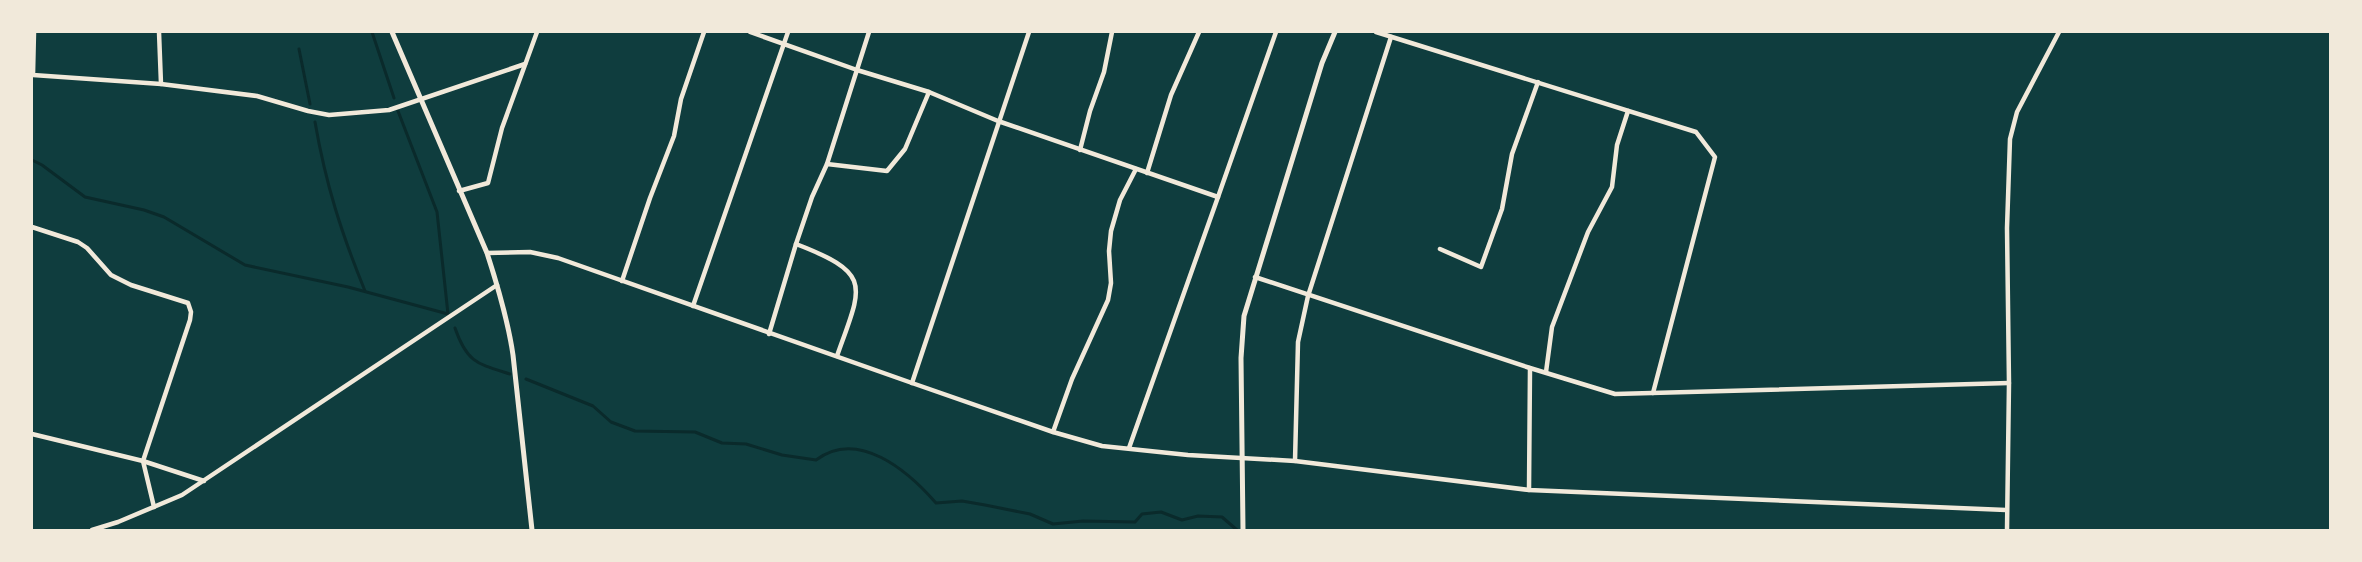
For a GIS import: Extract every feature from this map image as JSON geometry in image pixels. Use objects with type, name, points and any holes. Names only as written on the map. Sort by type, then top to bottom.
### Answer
[{"type":"street","points":[[34,32],[32,75],[161,84],[257,96],[329,115],[389,110],[525,64]]},
{"type":"street","points":[[159,32],[161,84]]},
{"type":"street","points":[[392,32],[487,253],[497,285],[509,328],[513,355],[532,531]]},
{"type":"street","points":[[459,191],[488,183],[502,128],[537,32]]},
{"type":"street","points":[[622,281],[646,208],[674,136],[681,99],[704,32]]},
{"type":"street","points":[[750,32],[857,70],[929,92],[998,121],[1218,197]]},
{"type":"street","points":[[693,306],[788,32]]},
{"type":"street","points":[[769,334],[796,244],[812,197],[827,164],[869,32]]},
{"type":"street","points":[[912,383],[1029,32]]},
{"type":"street","points":[[1080,150],[1090,111],[1104,72],[1112,32]]},
{"type":"street","points":[[1147,173],[1171,94],[1199,32]]},
{"type":"street","points":[[1129,448],[1276,32]]},
{"type":"street","points":[[1243,531],[1242,336],[1244,316],[1322,63],[1335,32]]},
{"type":"street","points":[[1376,32],[1696,132],[1715,157],[1653,393]]},
{"type":"street","points":[[2007,531],[2009,383],[2007,228],[2010,139],[2017,112],[2059,32]]},
{"type":"street","points":[[1295,461],[1299,342],[1308,296],[1390,37]]},
{"type":"street","points":[[1440,249],[1481,267],[1502,209],[1512,154],[1538,82]]},
{"type":"street","points":[[827,164],[887,171],[905,149],[929,92]]},
{"type":"street","points":[[1546,372],[1552,327],[1587,232],[1612,187],[1617,145],[1628,111]]},
{"type":"street","points":[[1053,432],[1072,379],[1108,300],[1111,283],[1109,251],[1111,231],[1120,200],[1136,169]]},
{"type":"street","points":[[32,227],[78,242],[87,248],[111,275],[131,285],[188,303],[191,312],[190,320],[143,461],[154,507]]},
{"type":"street","points":[[796,244],[828,256],[845,267],[854,278],[855,301],[837,356]]},
{"type":"street","points":[[487,253],[543,254],[1092,444],[1295,461],[1529,490],[2006,510]]},
{"type":"street","points":[[1255,277],[1530,368],[1615,393],[2009,383]]},
{"type":"street","points":[[92,531],[182,495],[497,285]]},
{"type":"street","points":[[1529,490],[1530,368]]},
{"type":"street","points":[[32,434],[143,461],[204,481]]},
{"type":"waterway","points":[[372,32],[394,98]]},
{"type":"waterway","points":[[299,49],[310,104]]},
{"type":"waterway","points":[[32,160],[85,197],[144,210],[164,217],[245,265],[348,287],[448,314],[437,212],[398,111]]},
{"type":"waterway","points":[[315,122],[335,208],[365,291]]},
{"type":"waterway","points":[[455,328],[459,340],[469,355],[490,368],[510,374]]},
{"type":"waterway","points":[[526,379],[593,406],[611,422],[635,431],[695,432],[722,443],[746,444],[782,455],[816,460],[832,451],[849,449],[865,451],[897,467],[936,503],[962,501],[985,505],[1030,514],[1053,524],[1083,521],[1135,522],[1142,514],[1161,512],[1182,520],[1198,516],[1222,517],[1237,530]]}]
